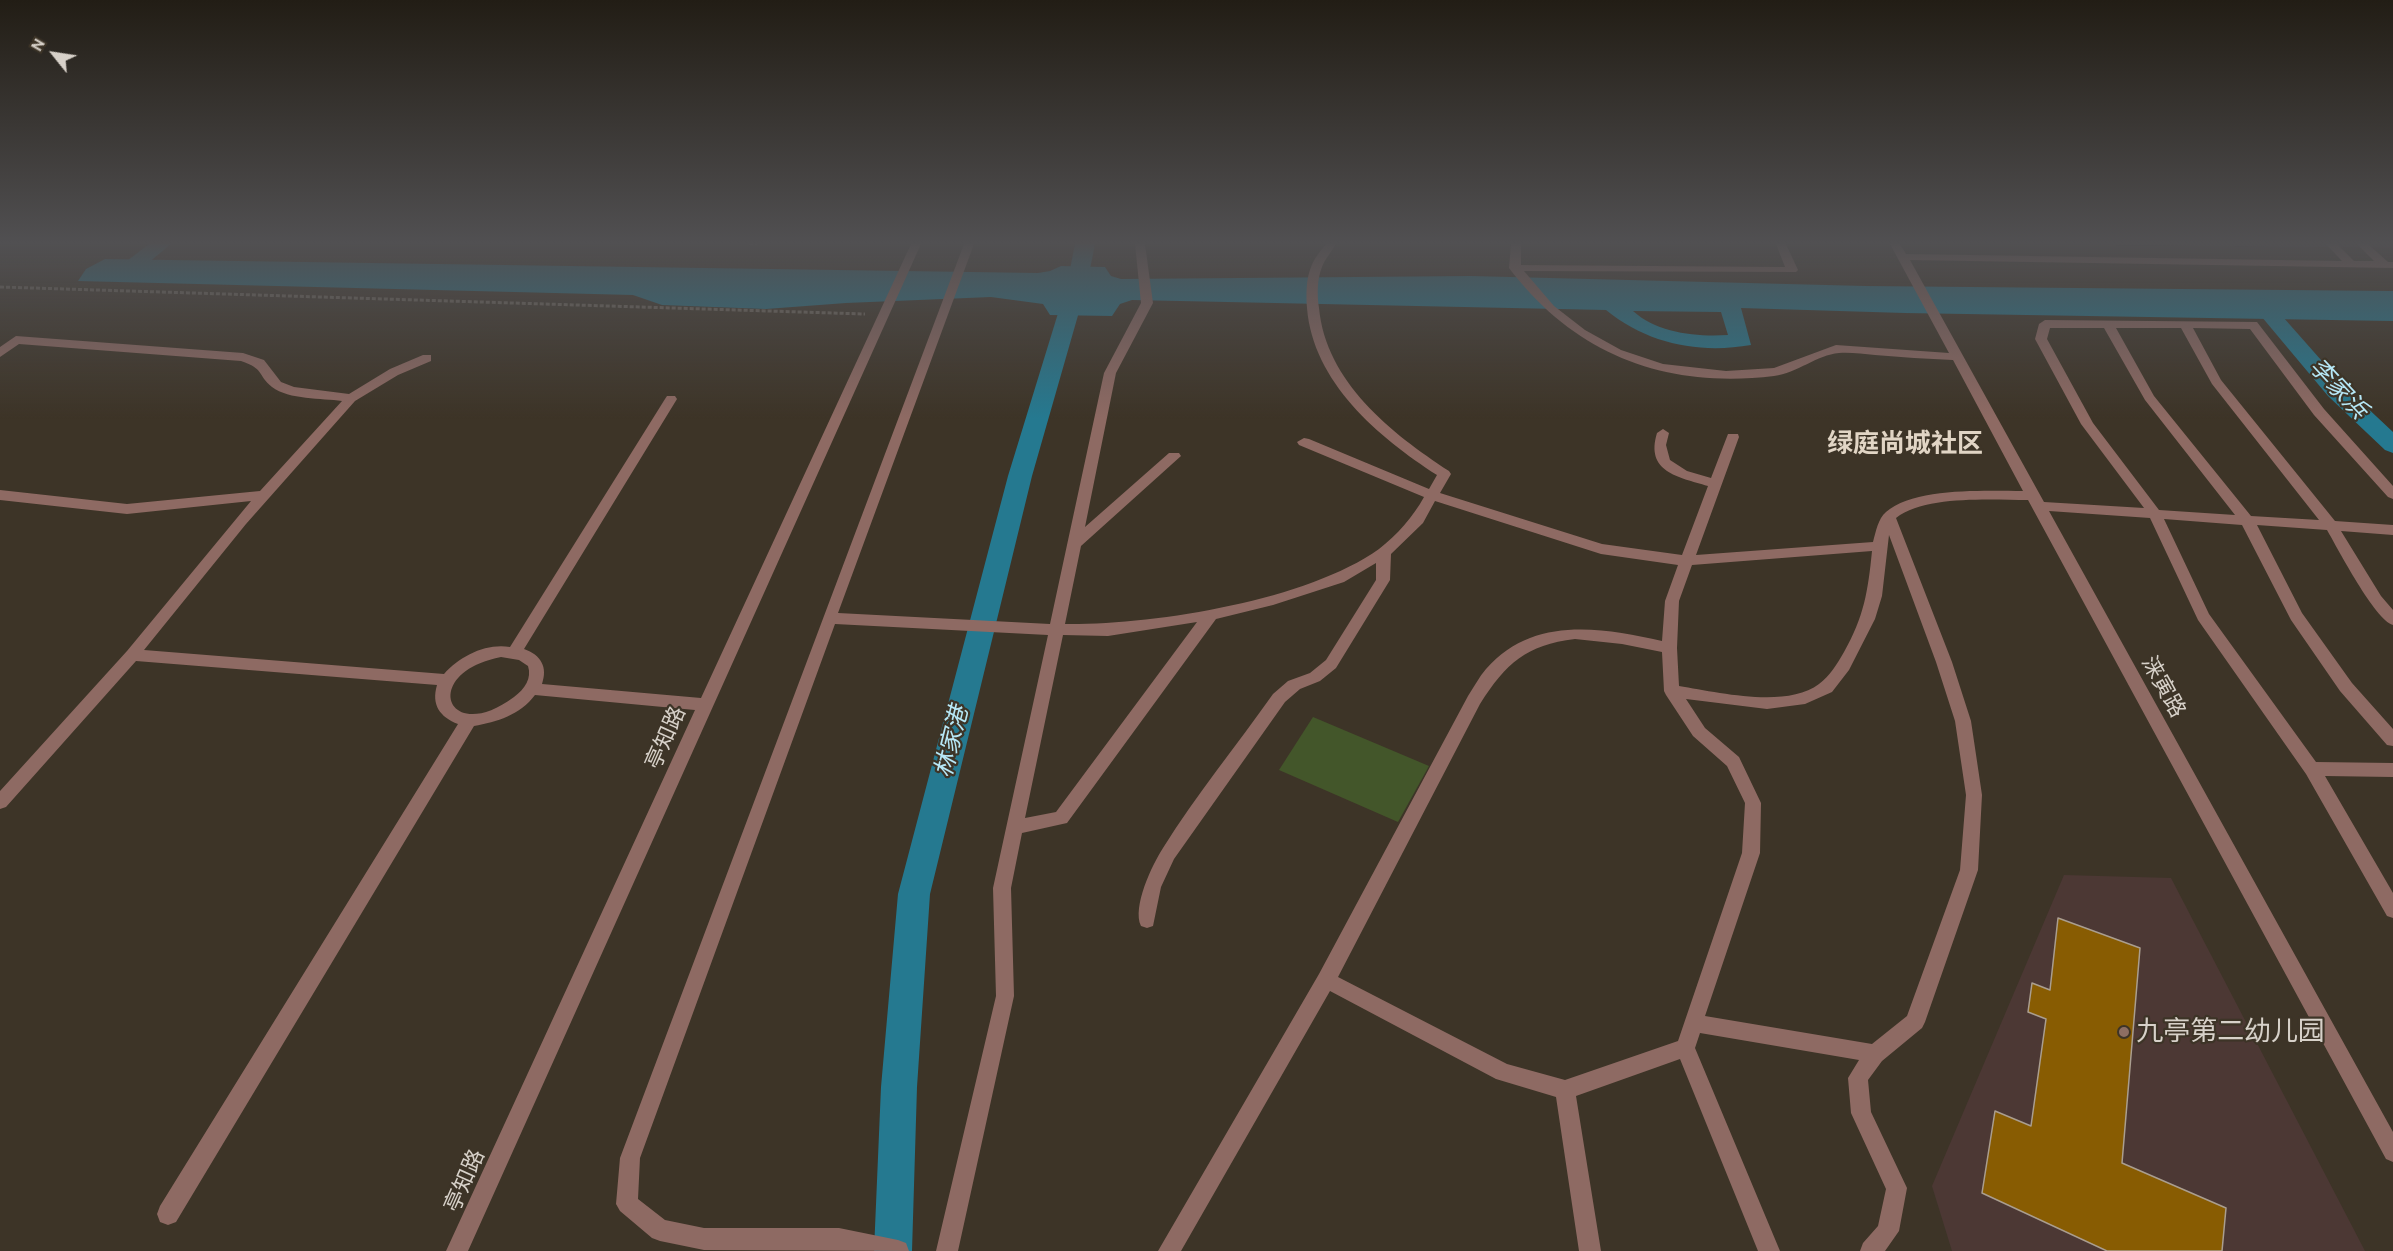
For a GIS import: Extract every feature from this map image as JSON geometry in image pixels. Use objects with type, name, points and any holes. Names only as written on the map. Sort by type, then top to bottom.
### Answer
[{"type":"street","name":"亭知路","points":[[458,1251],[890,302]]},
{"type":"street","points":[[898,1251],[839,1239],[704,1239],[660,1230],[627,1204],[630,1158],[946,302]]},
{"type":"street","points":[[947,1251],[1005,996],[1002,888],[1056,629],[1110,373],[1147,302]]},
{"type":"street","points":[[829,618],[1025,629],[1108,630],[1211,615],[1273,600],[1339,578],[1384,552],[1418,520],[1444,474],[1400,444],[1369,415],[1337,379],[1320,344],[1311,302]]},
{"type":"street","points":[[1545,302],[1581,333],[1617,352],[1662,367],[1726,375],[1776,372],[1836,349],[1955,357]]},
{"type":"street","name":"涞寅路","points":[[1925,302],[2393,1152]]},
{"type":"street","points":[[2393,494],[2319,412],[2253,325],[2045,324],[2041,339],[2087,424],[2155,514],[2203,616],[2312,769],[2393,910]]},
{"type":"street","points":[[2108,324],[2149,397],[2247,520],[2296,616],[2346,687],[2393,740]]},
{"type":"street","points":[[2185,325],[2216,381],[2331,526],[2376,600],[2393,620]]},
{"type":"street","points":[[0,353],[16,340],[243,357],[260,363],[277,385],[292,391],[351,398]]},
{"type":"street","points":[[0,802],[132,655],[264,495],[351,398],[394,372],[427,358]]},
{"type":"street","points":[[515,651],[671,399]]},
{"type":"street","points":[[1664,433],[1658,444],[1658,454],[1666,465],[1715,484]]},
{"type":"street","points":[[1733,437],[1672,601],[1669,648],[1672,691],[1699,732],[1732,762],[1753,803],[1751,853],[1685,1048],[1769,1251]]},
{"type":"street","points":[[1304,442],[1433,496],[1601,549],[1686,561],[1880,546]]},
{"type":"street","points":[[1074,544],[1174,456]]},
{"type":"street","points":[[0,495],[127,509],[264,495]]},
{"type":"street","points":[[1672,691],[1746,702],[1788,702],[1821,690],[1844,665],[1865,629],[1876,591],[1880,546],[1889,517],[1906,505],[1928,500],[2034,500],[2155,514],[2393,530]]},
{"type":"street","points":[[1871,1251],[1888,1231],[1897,1188],[1861,1113],[1858,1078],[1875,1054],[1915,1022],[1969,870],[1974,795],[1963,722],[1944,662],[1889,517]]},
{"type":"street","points":[[1147,920],[1152,887],[1168,854],[1279,698],[1294,685],[1315,677],[1331,664],[1383,580],[1384,552]]},
{"type":"street","points":[[1015,828],[1061,818],[1211,615]]},
{"type":"street","points":[[1169,1251],[1326,980],[1474,700],[1493,672],[1519,650],[1546,637],[1579,632],[1616,636],[1669,648]]},
{"type":"street","points":[[501,651],[515,651],[534,661],[538,669],[533,689],[524,700],[498,716],[469,720],[456,717],[446,711],[441,702],[442,691],[447,680],[470,660],[501,651]]},
{"type":"street","points":[[132,655],[447,680]]},
{"type":"street","points":[[533,689],[706,705]]},
{"type":"street","points":[[168,1214],[469,720]]},
{"type":"street","points":[[2312,769],[2393,770]]},
{"type":"street","points":[[1326,980],[1503,1072],[1565,1090],[1685,1048]]},
{"type":"street","points":[[1694,1023],[1875,1054]]},
{"type":"street","points":[[1565,1090],[1590,1251]]},
{"type":"path","points":[[486,302],[884,315]]},
{"type":"shaded area","name":"九亭第二幼儿园","points":[[2064,875],[2171,878],[2365,1251],[1952,1251],[1932,1186]]},
{"type":"green space","points":[[1313,717],[1429,766],[1398,822],[1279,770]]},
{"type":"water","points":[[654,302],[861,302],[766,309],[662,305]]},
{"type":"water","points":[[1031,302],[1125,302],[1120,304],[1112,316],[1050,315],[1043,304]]},
{"type":"water","points":[[1245,302],[2393,302],[2393,321],[1741,308],[1751,345],[1712,348],[1675,344],[1657,338],[1622,322],[1606,310]],"holes":[[[1633,311],[1721,312],[1728,335],[1690,334],[1665,329]]]},
{"type":"building","points":[[2058,918],[2140,948],[2122,1163],[2226,1208],[2222,1251],[2107,1251],[1982,1193],[1995,1111],[2031,1126],[2046,1019],[2028,1012],[2032,983],[2050,990]]},
{"type":"waterway","name":"林家港","points":[[893,1251],[899,1087],[914,894],[1020,476],[1072,302]]},
{"type":"waterway","name":"李家浜","points":[[2261,304],[2336,391],[2393,445]]},
{"type":"place","name":"九亭第二幼儿园","points":[[2124,1032]]},
{"type":"district","name":"绿庭尚城社区","points":[[1905,444]]}]
